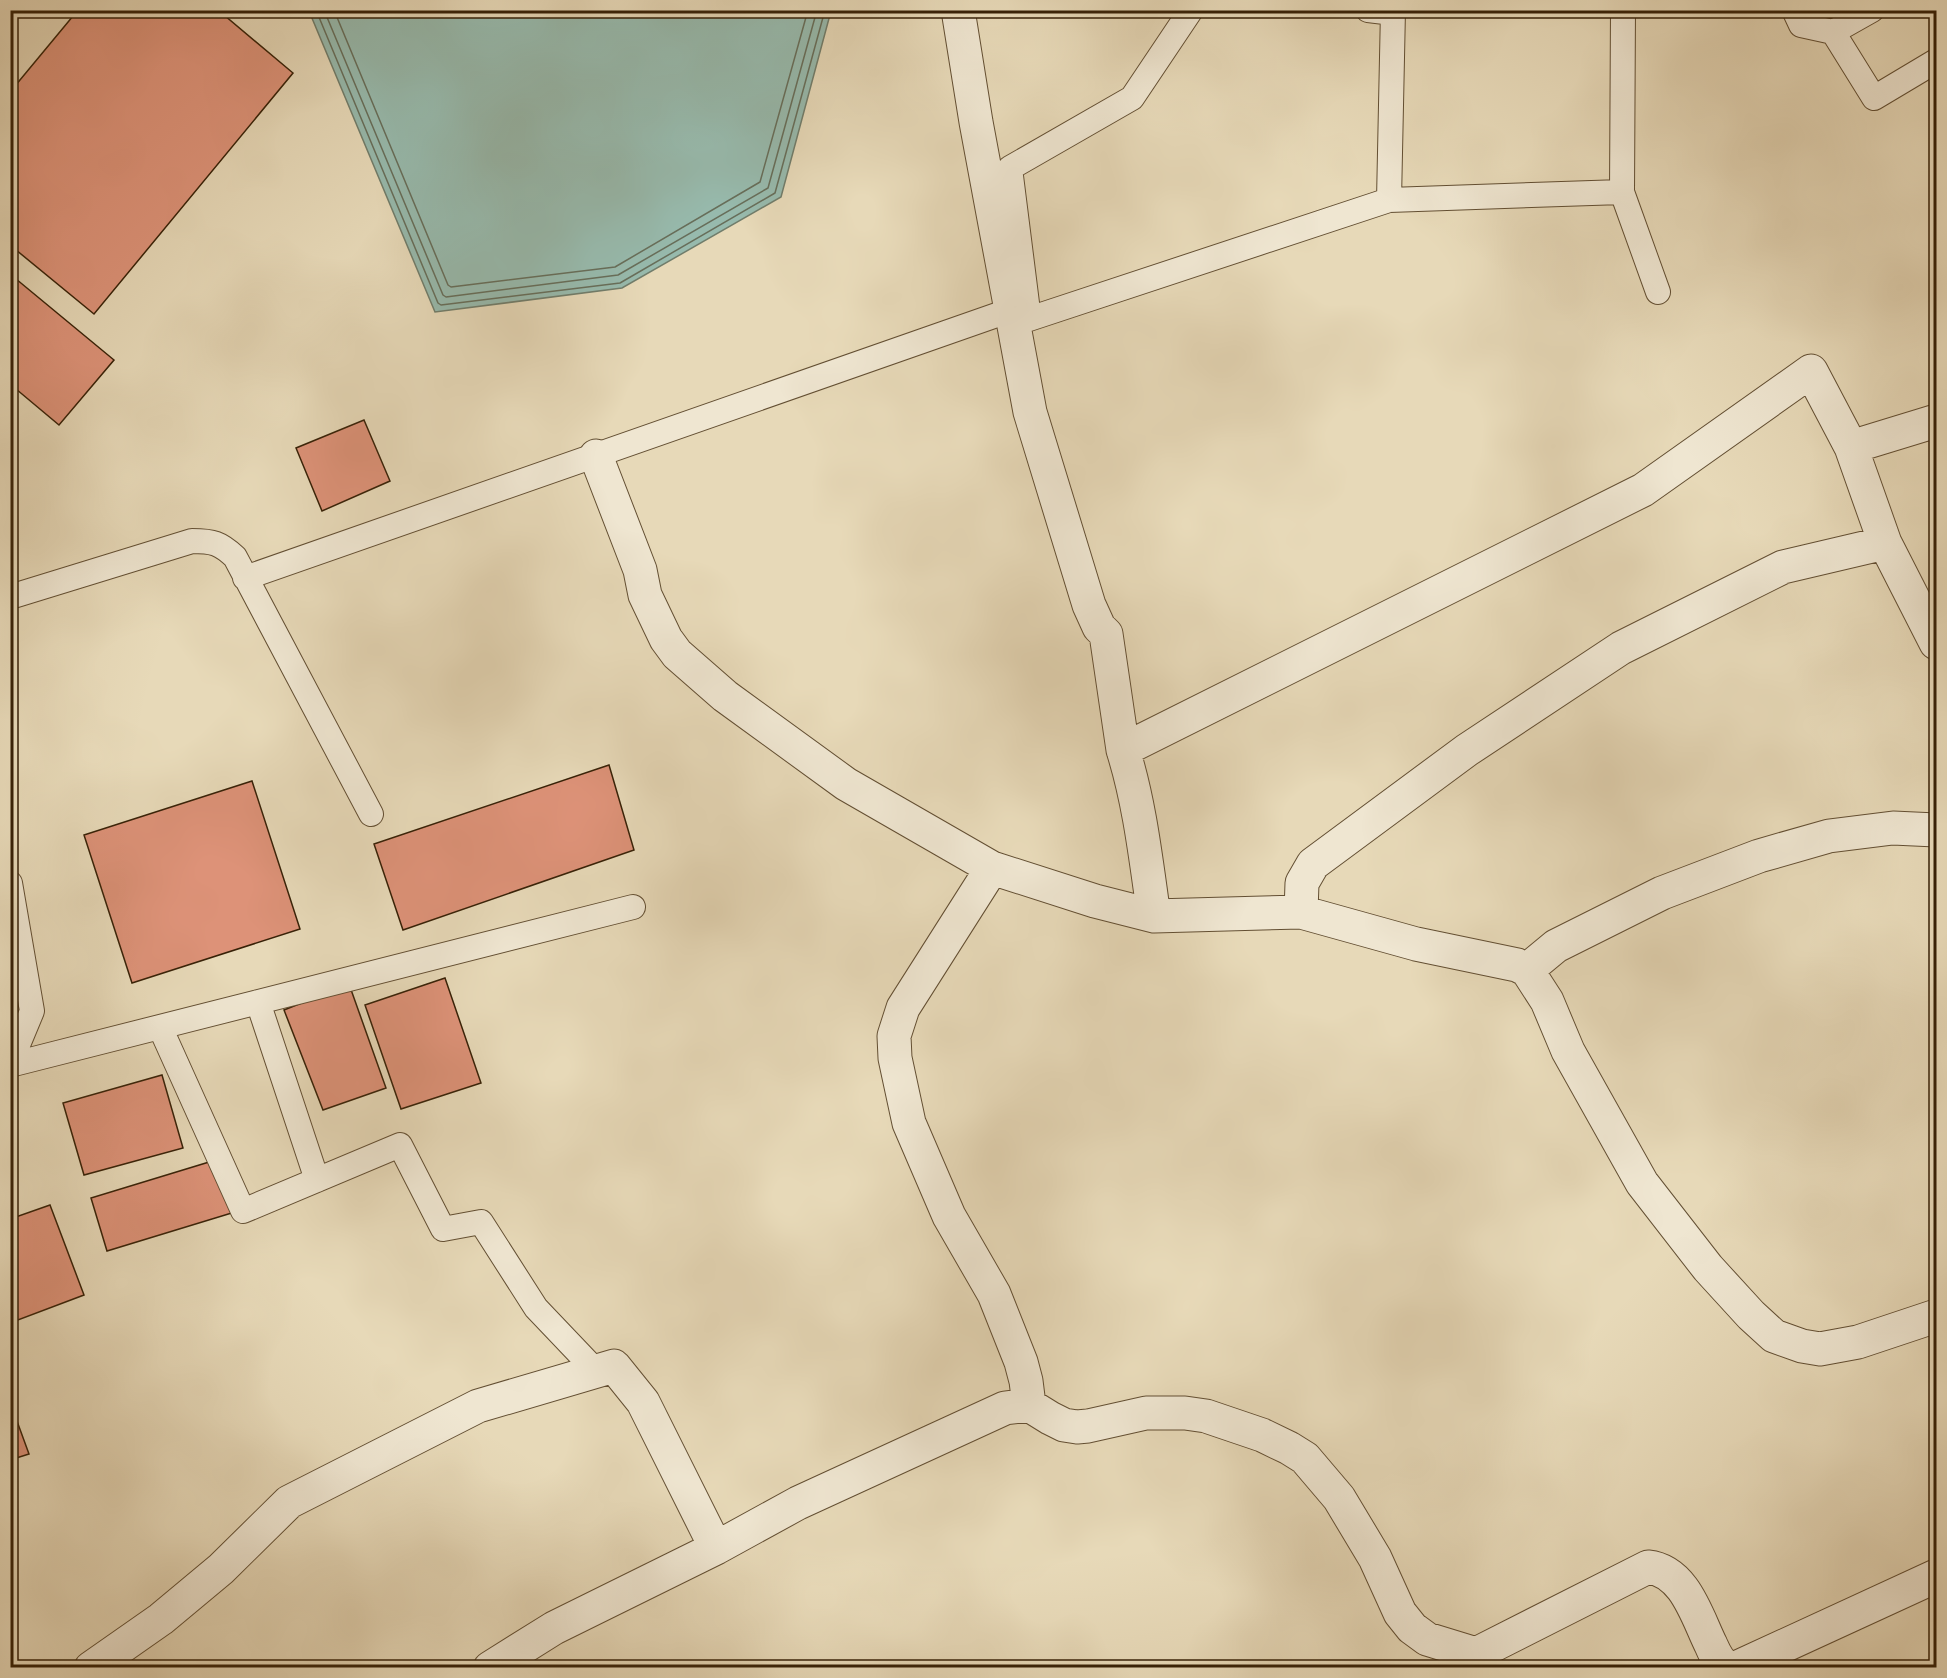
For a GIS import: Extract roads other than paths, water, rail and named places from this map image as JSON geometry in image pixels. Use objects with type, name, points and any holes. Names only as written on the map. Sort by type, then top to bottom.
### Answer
[{"type":"street","points":[[958,10],[976,122],[1030,412],[1089,605],[1099,627],[1106,634],[1123,750],[1137,812],[1154,916]]},
{"type":"street","points":[[1123,750],[1643,490],[1811,371],[1851,447],[1885,543],[1936,643]]},
{"type":"street","points":[[1851,447],[1936,421]]},
{"type":"street","points":[[596,456],[640,570],[645,595],[666,639],[677,654],[725,696],[846,784],[992,868],[1095,901],[1154,916],[1300,912],[1416,944],[1509,962],[1527,970],[1547,1001],[1568,1051],[1642,1183],[1708,1268],[1751,1315],[1774,1336],[1802,1346],[1820,1348],[1858,1342],[1936,1316]]},
{"type":"street","points":[[1300,912],[1302,883],[1313,864],[1467,750],[1621,648],[1783,567],[1885,543]]},
{"type":"street","points":[[1527,970],[1556,946],[1662,893],[1760,856],[1829,836],[1893,828],[1936,830]]},
{"type":"street","points":[[992,868],[903,1008],[894,1036],[895,1058],[909,1123],[949,1216],[994,1294],[1021,1362],[1029,1405]]},
{"type":"street","points":[[91,1668],[170,1612],[221,1569],[289,1503],[478,1406],[614,1366],[643,1402],[716,1548]]},
{"type":"street","points":[[490,1668],[563,1623],[716,1548],[798,1503],[1005,1408],[1029,1405],[1064,1425],[1077,1427],[1146,1413],[1185,1413],[1218,1420],[1289,1448],[1305,1458],[1339,1498],[1375,1558],[1401,1613],[1412,1628],[1427,1639],[1482,1661],[1648,1567],[1666,1571],[1673,1576],[1686,1594],[1718,1659],[1727,1668]]},
{"type":"street","points":[[1736,1668],[1936,1576]]},
{"type":"lane","points":[[1191,10],[1131,98],[1010,168],[1029,319],[1389,200],[1622,192]]},
{"type":"lane","points":[[1368,10],[1393,11],[1389,200]]},
{"type":"lane","points":[[1623,10],[1622,192],[1658,292]]},
{"type":"lane","points":[[1794,10],[1801,25],[1833,32],[1872,10]]},
{"type":"lane","points":[[1833,32],[1874,98],[1936,61]]},
{"type":"lane","points":[[245,578],[1011,310]]},
{"type":"lane","points":[[10,597],[192,541],[213,542],[225,548],[235,557],[371,814]]},
{"type":"lane","points":[[10,883],[32,1011],[10,1065]]},
{"type":"lane","points":[[10,1065],[633,907]]},
{"type":"lane","points":[[258,1002],[317,1180]]},
{"type":"lane","points":[[160,1027],[243,1211],[400,1145],[443,1229],[481,1222],[536,1308],[597,1371]]},
{"type":"water","points":[[309,11],[831,11],[781,197],[622,288],[435,312]]}]
